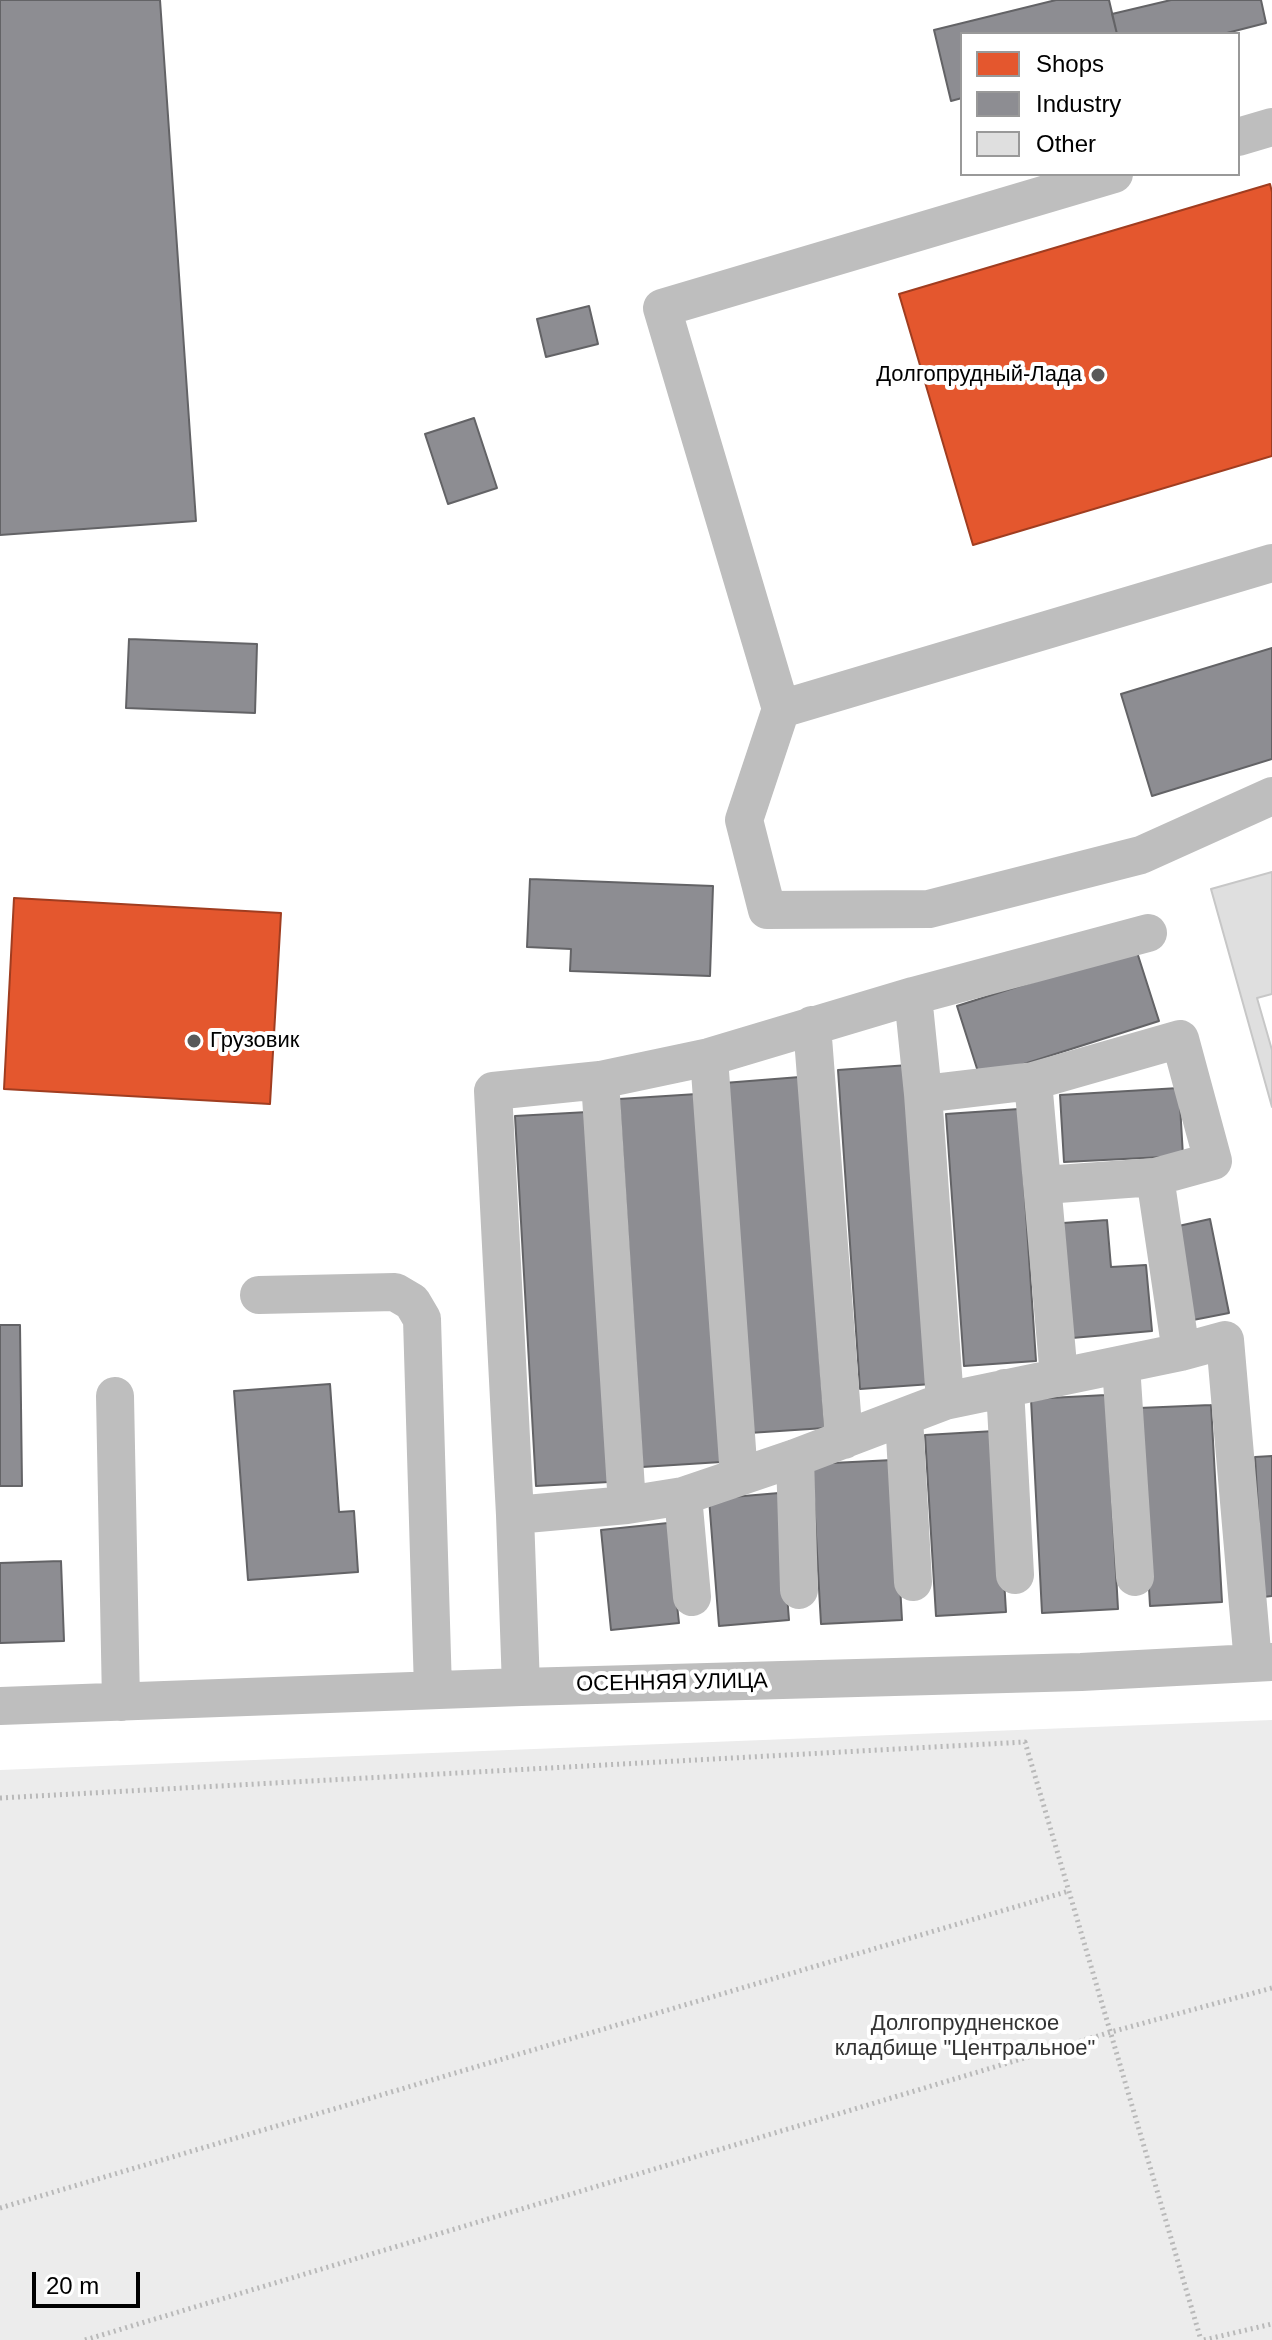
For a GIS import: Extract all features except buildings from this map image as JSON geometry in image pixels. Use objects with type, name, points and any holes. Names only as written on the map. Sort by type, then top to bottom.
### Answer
[{"type":"street","points":[[1240,136],[1272,127]]},
{"type":"street","points":[[1107,176],[662,308],[781,709],[744,820],[767,910],[929,909],[1141,855],[1272,796]]},
{"type":"street","points":[[781,709],[1272,563]]},
{"type":"street","points":[[521,1687],[493,1091],[600,1080],[709,1057],[913,996],[1148,933]]},
{"type":"street","points":[[913,996],[945,1401]]},
{"type":"street","points":[[812,1025],[844,1440]]},
{"type":"street","points":[[923,1094],[1033,1081],[1180,1039],[1213,1161],[1155,1177],[1044,1185]]},
{"type":"street","points":[[709,1057],[739,1477]]},
{"type":"street","points":[[600,1080],[627,1505]]},
{"type":"street","points":[[1033,1081],[1059,1377]]},
{"type":"street","points":[[1155,1177],[1181,1352]]},
{"type":"street","points":[[259,1295],[395,1292],[412,1302],[422,1319],[433,1690]]},
{"type":"street","points":[[515,1515],[627,1505],[683,1496],[795,1458],[945,1401],[1225,1340],[1262,1663]]},
{"type":"street","points":[[1121,1365],[1135,1577]]},
{"type":"street","points":[[1005,1388],[1015,1575]]},
{"type":"street","points":[[115,1396],[121,1702]]},
{"type":"street","points":[[904,1417],[913,1582]]},
{"type":"street","points":[[795,1458],[799,1590]]},
{"type":"street","points":[[683,1496],[692,1597]]},
{"type":"street","name":"ОСЕННЯЯ УЛИЦА","points":[[0,1706],[521,1687],[1081,1672],[1262,1663]]},
{"type":"path","points":[[0,1798],[1025,1742],[1203,2340],[1272,2324]]},
{"type":"path","points":[[0,2208],[1069,1891]]},
{"type":"path","points":[[85,2340],[1111,2032],[1272,1988]]},
{"type":"green space","name":"Долгопрудненское кладбище \"Центральное\"","points":[[1272,1720],[1272,2340],[0,2340],[0,1770]]},
{"type":"place","name":"Долгопрудный-Лада","points":[[1098,375]]},
{"type":"place","name":"Грузовик","points":[[194,1041]]}]
